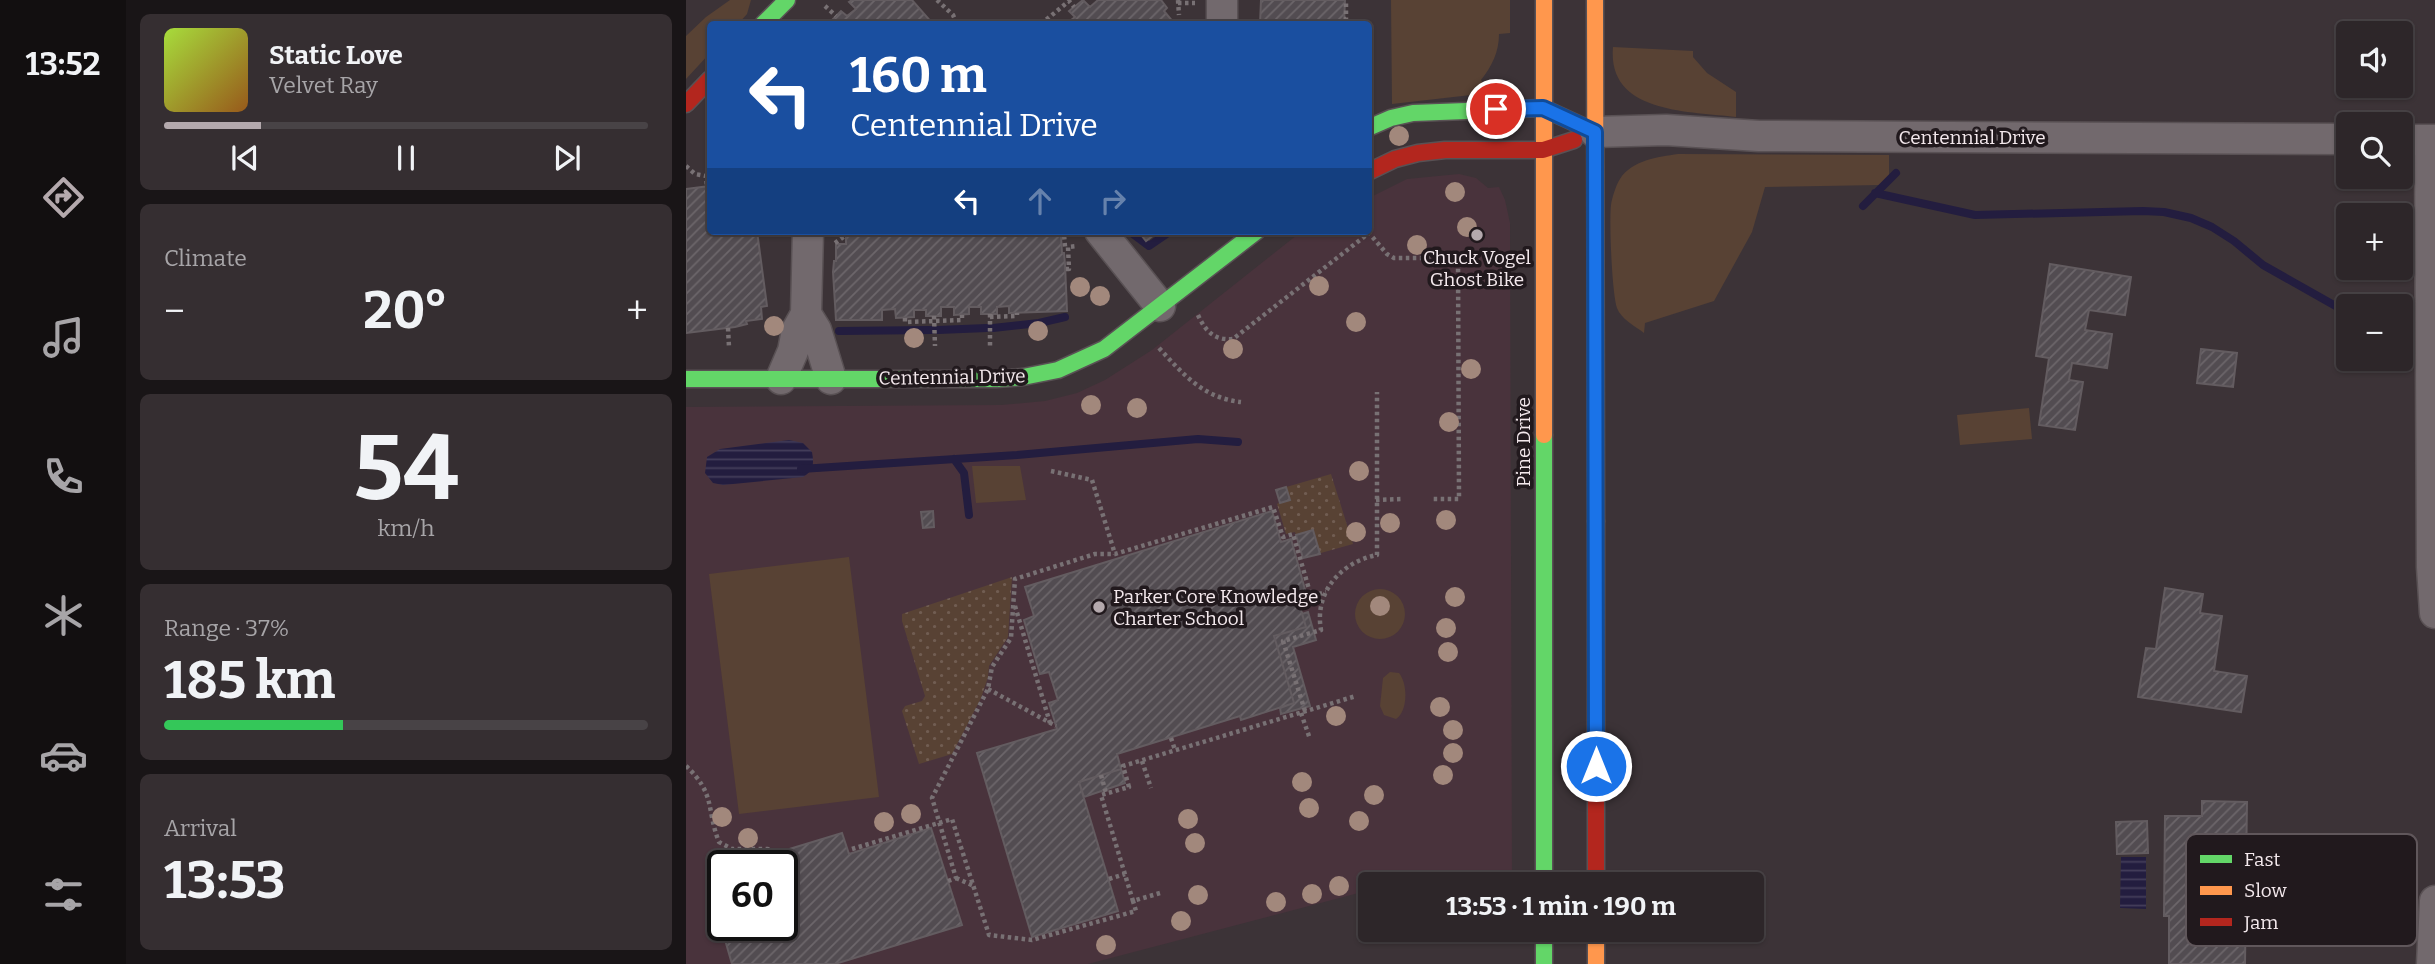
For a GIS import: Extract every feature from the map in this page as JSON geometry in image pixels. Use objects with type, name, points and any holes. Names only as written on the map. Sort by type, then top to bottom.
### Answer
[{"type":"main road","points":[[766,21],[787,0]]},
{"type":"main road","name":"Pine Drive","points":[[1544,0],[1544,872]]},
{"type":"main road","points":[[1595,0],[1596,872]]},
{"type":"main road","points":[[686,104],[707,82]]},
{"type":"main road","name":"Centennial Drive","points":[[1372,126],[1413,113],[1543,108],[1595,132]]},
{"type":"main road","name":"Centennial Drive","points":[[1372,170],[1403,157],[1425,152],[1543,150],[1595,132]]},
{"type":"main road","name":"Centennial Drive","points":[[686,379],[996,379],[1040,375],[1074,364],[1104,349],[1252,235]]},
{"type":"main road","points":[[1544,942],[1545,964]]},
{"type":"main road","points":[[1596,942],[1596,964]]},
{"type":"street","name":"Centennial Drive","points":[[1595,132],[1666,130],[1759,136],[2336,139]]},
{"type":"street","points":[[2422,140],[2435,613]]},
{"type":"street","points":[[781,379],[793,351],[797,330],[806,314],[808,235]]},
{"type":"street","points":[[1092,239],[1160,306]]},
{"type":"street","points":[[806,314],[816,330],[831,379]]},
{"type":"street","points":[[2432,964],[2435,901]]},
{"type":"path","points":[[937,0],[956,21]]},
{"type":"path","points":[[1344,19],[1346,0]]},
{"type":"path","points":[[1045,21],[1069,1],[1073,7]]},
{"type":"path","points":[[1179,15],[1178,2],[1215,9]]},
{"type":"path","points":[[825,6],[836,16]]},
{"type":"path","points":[[686,166],[696,175],[706,176],[707,187]]},
{"type":"path","points":[[1064,235],[1065,247],[1068,247],[1069,269],[1066,269]]},
{"type":"path","points":[[1196,312],[1209,334],[1219,339],[1233,339],[1366,235]]},
{"type":"path","points":[[1371,235],[1394,258],[1458,258],[1459,499],[1432,499]]},
{"type":"path","points":[[1068,247],[1092,239]]},
{"type":"path","points":[[990,346],[990,316],[1017,316],[1017,313]]},
{"type":"path","points":[[905,318],[905,322],[934,318],[962,320],[962,315]]},
{"type":"path","points":[[934,318],[936,346]]},
{"type":"path","points":[[728,328],[729,347]]},
{"type":"path","points":[[1155,346],[1188,380],[1228,401],[1241,402]]},
{"type":"path","points":[[1228,401],[1230,391]]},
{"type":"path","points":[[1310,740],[1283,641],[1321,629],[1319,613],[1334,578],[1348,564],[1377,555],[1377,392]]},
{"type":"path","points":[[1051,471],[1092,480],[1115,554]]},
{"type":"path","points":[[1376,500],[1401,499]]},
{"type":"path","points":[[956,878],[932,798],[988,689],[992,667],[1011,638],[1015,579],[1095,554],[1115,554],[1275,506],[1283,537],[1293,534],[1311,596],[1326,592]]},
{"type":"path","points":[[1013,602],[1050,723]]},
{"type":"path","points":[[988,689],[1056,726]]},
{"type":"path","points":[[852,849],[952,819],[989,935],[1032,940],[1136,911],[1101,795],[1129,787],[1123,766],[1356,696]]},
{"type":"path","points":[[1171,738],[1175,750]]},
{"type":"path","points":[[1142,761],[1151,788]]},
{"type":"path","points":[[686,766],[709,796],[719,842],[732,849],[768,850]]},
{"type":"path","points":[[1101,775],[1106,793]]},
{"type":"path","points":[[1109,879],[1125,874]]},
{"type":"path","points":[[948,881],[956,878],[974,886]]},
{"type":"path","points":[[1133,901],[1160,893]]},
{"type":"shaded area","points":[[730,0],[751,0],[747,14],[741,21],[707,21],[707,56],[686,79],[686,36]]},
{"type":"shaded area","points":[[1391,0],[1510,0],[1510,33],[1499,34],[1494,58],[1481,80],[1486,88],[1471,95],[1392,104]]},
{"type":"shaded area","points":[[1613,47],[1693,51],[1693,57],[1707,73],[1736,92],[1736,117],[1675,110],[1637,97],[1623,85],[1615,69]]},
{"type":"shaded area","points":[[1678,154],[1889,155],[1889,176],[1880,185],[1765,187],[1752,232],[1714,301],[1645,323],[1644,333],[1625,319],[1617,308],[1611,257],[1612,202],[1619,182],[1631,168],[1646,160]]},
{"type":"shaded area","name":"Parker Core Knowledge Charter School","points":[[1459,174],[1476,178],[1488,188],[1499,187],[1505,200],[1510,223],[1512,872],[1358,872],[1358,893],[1088,964],[686,964],[686,407],[1001,405],[1045,401],[1077,393],[1105,380],[1152,350],[1297,235],[1372,235],[1372,196],[1407,179]]},
{"type":"shaded area","points":[[2029,408],[2032,439],[1960,445],[1957,415]]},
{"type":"shaded area","points":[[789,440],[803,443],[812,452],[812,466],[803,477],[723,485],[713,483],[705,473],[707,457],[720,449]]},
{"type":"shaded area","points":[[972,466],[1020,466],[1026,500],[976,503]]},
{"type":"shaded area","points":[[1331,474],[1353,544],[1303,558],[1295,532],[1286,534],[1277,504],[1280,502],[1276,490]]},
{"type":"shaded area","points":[[849,557],[879,797],[739,814],[709,574]]},
{"type":"shaded area","points":[[1012,577],[1008,637],[989,666],[981,698],[952,754],[919,764],[902,711],[905,706],[922,701],[925,696],[902,614]]},
{"type":"shaded area","points":[[1380,589],[1398,596],[1405,614],[1398,632],[1380,639],[1362,632],[1355,614],[1362,596]]},
{"type":"shaded area","points":[[1390,672],[1399,673],[1405,690],[1405,704],[1396,719],[1384,715],[1380,706],[1383,678]]},
{"type":"shaded area","points":[[2121,857],[2146,857],[2146,909],[2120,908]]},
{"type":"building","points":[[912,0],[930,21],[831,21],[841,11],[847,16],[856,9],[849,2]]},
{"type":"building","points":[[1083,0],[1090,7],[1098,0],[1161,0],[1167,8],[1164,11],[1172,21],[1070,21],[1075,17],[1069,11]]},
{"type":"building","points":[[1261,0],[1345,0],[1344,21],[1260,21]]},
{"type":"building","points":[[707,186],[707,235],[758,235],[767,306],[761,307],[762,319],[746,321],[747,324],[735,327],[686,333],[686,189]]},
{"type":"building","points":[[1141,235],[1154,235],[1146,241]]},
{"type":"building","points":[[846,236],[1061,236],[1067,311],[1009,313],[1009,306],[997,307],[997,314],[981,314],[981,307],[969,307],[969,314],[954,315],[954,307],[941,307],[941,316],[926,316],[926,310],[914,310],[914,317],[896,318],[895,309],[882,310],[882,320],[836,320],[833,272],[836,244],[846,244]]},
{"type":"building","points":[[2050,264],[2131,277],[2125,315],[2089,310],[2085,330],[2112,334],[2107,368],[2072,363],[2069,380],[2083,382],[2075,430],[2039,425],[2049,358],[2036,356]]},
{"type":"building","points":[[2201,349],[2237,353],[2233,387],[2197,383]]},
{"type":"building","points":[[1286,487],[1290,500],[1280,503],[1276,490]]},
{"type":"building","points":[[933,511],[934,527],[923,528],[921,512]]},
{"type":"building","points":[[1272,511],[1281,542],[1291,539],[1306,593],[1297,596],[1306,627],[1274,636],[1294,703],[1241,720],[1240,716],[1117,754],[1121,769],[1079,782],[1118,911],[1032,937],[977,753],[1057,729],[1049,703],[1058,700],[1049,672],[1040,674],[1024,620],[1034,616],[1025,587]]},
{"type":"building","points":[[1313,530],[1320,554],[1303,558],[1296,535]]},
{"type":"building","points":[[2165,588],[2203,594],[2200,613],[2222,616],[2214,671],[2247,676],[2241,712],[2138,697],[2146,648],[2156,649]]},
{"type":"building","points":[[1308,612],[1316,640],[1293,647],[1310,706],[1281,714],[1280,708],[1294,703],[1274,636],[1306,627],[1302,614]]},
{"type":"building","points":[[1121,769],[1125,783],[1084,797],[1079,782]]},
{"type":"building","points":[[2202,801],[2247,802],[2247,834],[2186,834],[2186,946],[2245,946],[2245,964],[2169,964],[2169,916],[2164,916],[2165,816],[2202,816]]},
{"type":"building","points":[[2147,821],[2148,853],[2117,854],[2116,822]]},
{"type":"building","points":[[931,828],[962,925],[835,964],[732,964],[725,941],[798,941],[798,850],[786,850],[842,833],[849,854]]},
{"type":"waterway","points":[[1863,206],[1896,173]]},
{"type":"waterway","points":[[1875,193],[1975,215],[2143,211],[2191,218],[2212,227],[2263,265],[2336,306]]},
{"type":"waterway","points":[[1134,235],[1149,246],[1165,235]]},
{"type":"waterway","points":[[993,328],[1065,317]]},
{"type":"waterway","points":[[938,330],[987,328]]},
{"type":"waterway","points":[[839,331],[932,330]]},
{"type":"waterway","points":[[801,469],[1017,455],[1198,439],[1238,442]]},
{"type":"waterway","points":[[954,459],[964,473],[969,515]]},
{"type":"traffic: fast","points":[[766,21],[787,0]]},
{"type":"traffic: fast","points":[[1372,126],[1413,113],[1543,108],[1595,132]]},
{"type":"traffic: fast","points":[[686,379],[996,379],[1058,370],[1104,349],[1252,235]]},
{"type":"traffic: fast","points":[[1544,435],[1544,872]]},
{"type":"traffic: fast","points":[[1544,942],[1544,964]]},
{"type":"traffic: slow","points":[[1544,0],[1544,435]]},
{"type":"traffic: slow","points":[[1595,0],[1596,521]]},
{"type":"traffic: slow","points":[[1596,942],[1596,964]]},
{"type":"traffic: jam","points":[[686,104],[707,82]]},
{"type":"traffic: jam","points":[[1372,170],[1395,159],[1418,153],[1445,150],[1543,150],[1574,140]]},
{"type":"traffic: jam","points":[[1596,521],[1596,872]]},
{"type":"place","name":"Chuck Vogel Ghost Bike","points":[[1477,235]]},
{"type":"place","name":"Parker Core Knowledge Charter School","points":[[1099,607]]},
{"type":"route","points":[[1496,109],[1543,108],[1595,132],[1596,766]]}]
